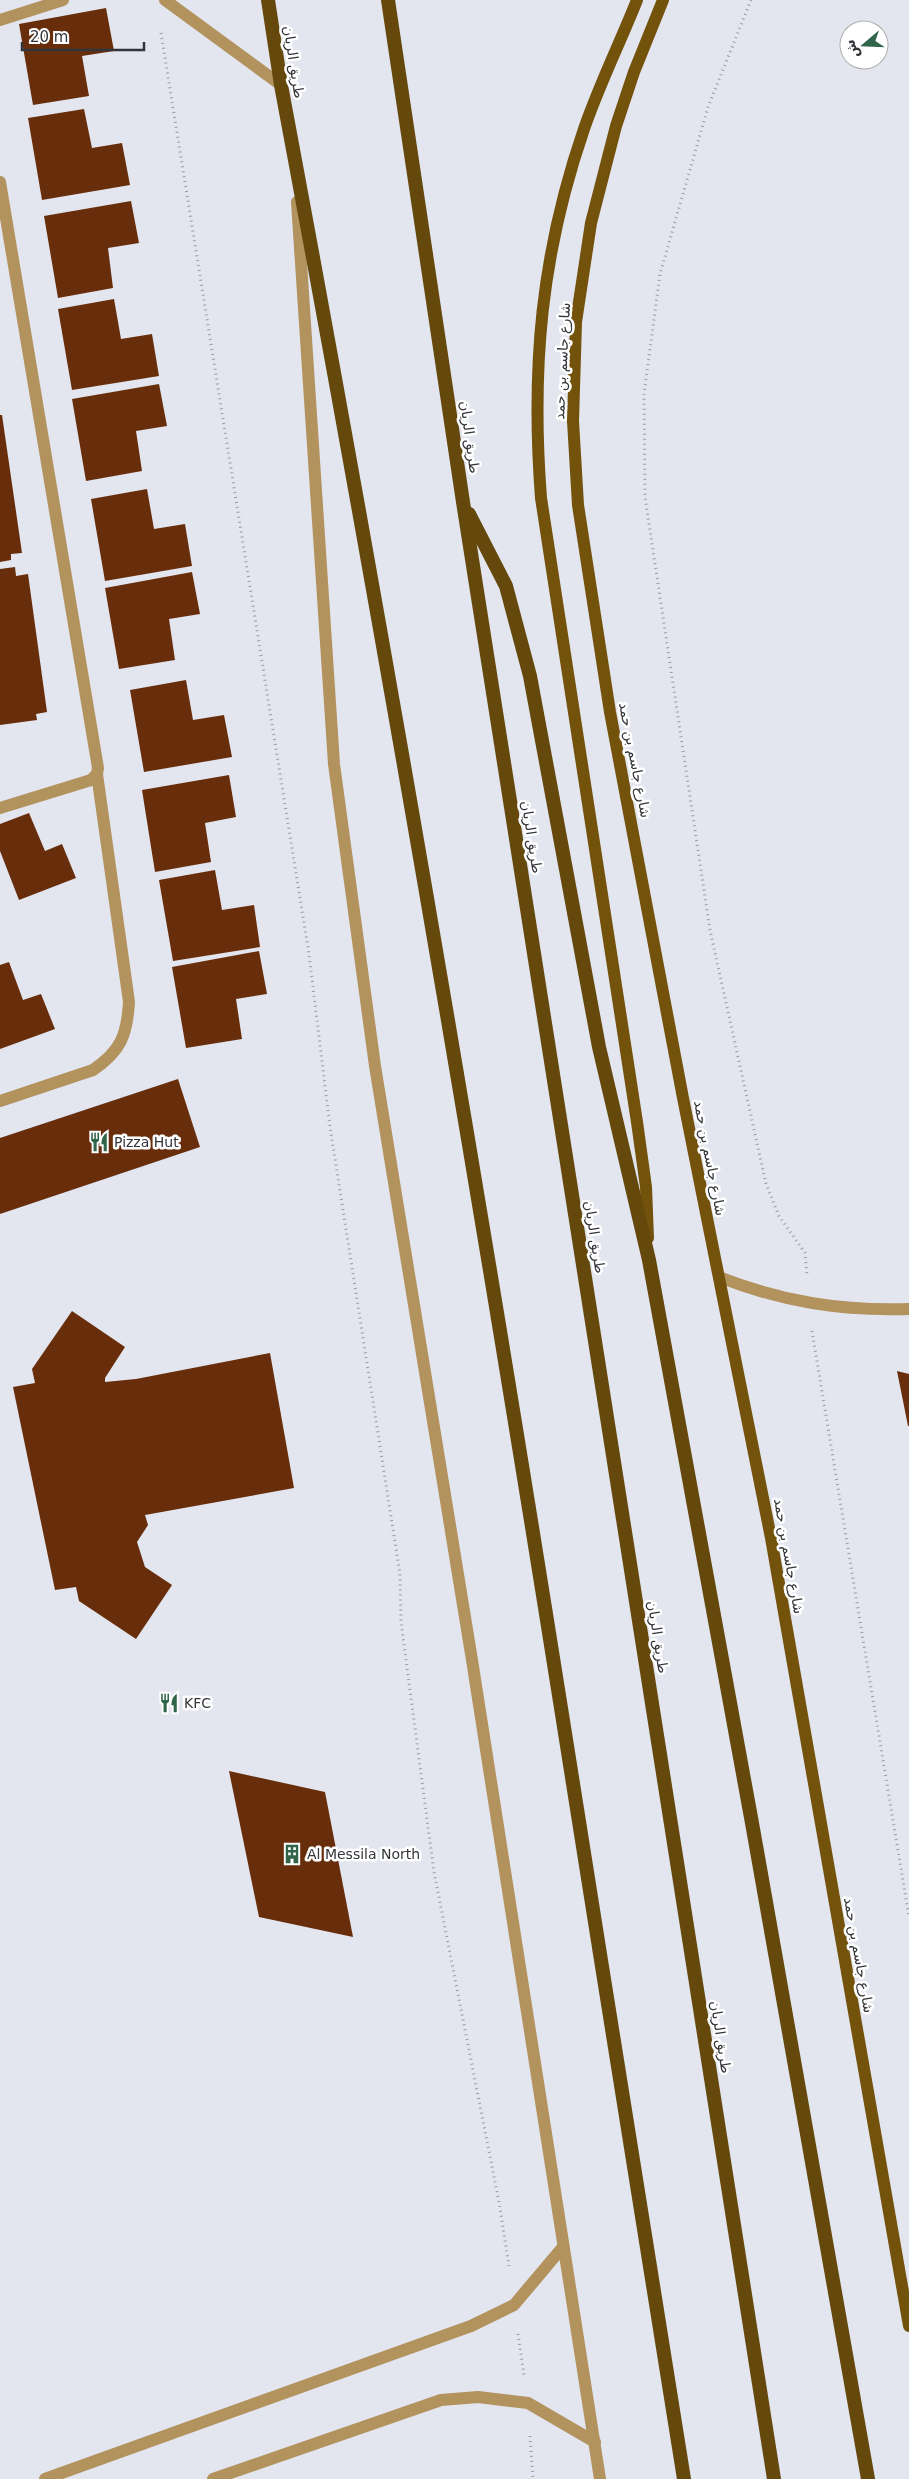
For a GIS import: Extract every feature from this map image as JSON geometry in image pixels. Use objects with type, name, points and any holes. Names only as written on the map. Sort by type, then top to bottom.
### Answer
[{"type":"highway","name":"طريق الريان","points":[[268,0],[281,86],[421,859],[560,1698],[620,2092],[684,2479]]},
{"type":"highway","name":"طريق الريان","points":[[388,0],[463,502],[774,2479]]},
{"type":"highway","points":[[463,502],[506,586],[530,676],[599,1047],[649,1260],[752,1823],[868,2479]]},
{"type":"main road","points":[[637,0],[584,129],[556,227],[541,312],[537,372],[537,436],[541,498],[646,1187],[649,1260]]},
{"type":"main road","name":"شارع جاسم بن حمد","points":[[663,0],[634,72],[616,126],[591,223],[576,322],[575,463],[586,562],[610,712],[718,1277],[771,1538],[909,2326]]},
{"type":"street","points":[[0,20],[63,0]]},
{"type":"street","points":[[165,0],[281,86]]},
{"type":"street","name":"طريق الريان","points":[[295,159],[334,764],[375,1066],[472,1660],[562,2248],[600,2479]]},
{"type":"street","points":[[0,182],[98,768],[97,774],[129,1002],[125,1034],[106,1061],[93,1070],[0,1101]]},
{"type":"street","points":[[0,808],[91,780],[97,774]]},
{"type":"street","points":[[718,1277],[754,1290],[807,1304],[866,1310],[909,1309]]},
{"type":"street","points":[[45,2479],[471,2326],[514,2305],[562,2248]]},
{"type":"street","points":[[213,2479],[441,2400],[478,2397],[528,2402],[595,2442]]},
{"type":"path","points":[[751,0],[708,107],[660,274],[644,394],[645,497],[710,930],[766,1184],[779,1216],[805,1253],[808,1262],[807,1304],[909,1917]]},
{"type":"path","points":[[160,30],[309,954],[330,1127],[400,1574],[401,1622],[434,1872],[499,2202],[528,2402],[533,2479]]},
{"type":"building","points":[[106,8],[114,51],[82,56],[89,96],[33,105],[19,24]]},
{"type":"building","points":[[84,109],[92,148],[122,143],[130,185],[42,200],[28,118]]},
{"type":"building","points":[[131,201],[139,243],[108,248],[113,288],[58,298],[44,216]]},
{"type":"building","points":[[114,299],[121,339],[152,334],[159,376],[72,390],[58,309]]},
{"type":"building","points":[[159,384],[167,426],[136,431],[142,471],[86,481],[72,399]]},
{"type":"building","points":[[0,415],[2,415],[22,553],[11,554],[11,560],[0,562]]},
{"type":"building","points":[[147,489],[154,529],[185,524],[192,566],[105,581],[91,499]]},
{"type":"building","points":[[15,567],[16,576],[28,574],[47,712],[36,714],[37,720],[0,725],[0,569]]},
{"type":"building","points":[[192,572],[200,614],[169,619],[175,660],[119,669],[105,588]]},
{"type":"building","points":[[186,680],[193,720],[224,715],[232,757],[144,772],[130,690]]},
{"type":"building","points":[[229,775],[236,817],[205,823],[211,862],[155,872],[142,790]]},
{"type":"building","points":[[29,813],[45,851],[62,844],[76,878],[19,900],[0,851],[0,824]]},
{"type":"building","points":[[215,870],[222,910],[254,905],[260,947],[173,961],[159,880]]},
{"type":"building","points":[[259,951],[267,994],[236,999],[242,1039],[186,1048],[172,967]]},
{"type":"building","points":[[9,962],[23,1000],[41,994],[55,1029],[0,1049],[0,965]]},
{"type":"building","name":"Pizza Hut","points":[[178,1079],[200,1147],[0,1214],[0,1138]]},
{"type":"building","points":[[72,1311],[125,1347],[105,1378],[105,1382],[136,1379],[270,1353],[294,1488],[145,1515],[148,1525],[137,1542],[145,1567],[172,1585],[136,1639],[79,1601],[76,1587],[55,1590],[13,1387],[35,1383],[32,1369]]},
{"type":"building","points":[[897,1371],[909,1374],[909,1426],[908,1426]]},
{"type":"building","name":"Al Messila North","points":[[229,1771],[325,1792],[353,1937],[259,1917]]},
{"type":"place","name":"Pizza Hut","points":[[99,1142]]},
{"type":"place","name":"KFC","points":[[169,1703]]},
{"type":"place","name":"Al Messila North","points":[[292,1854]]}]
